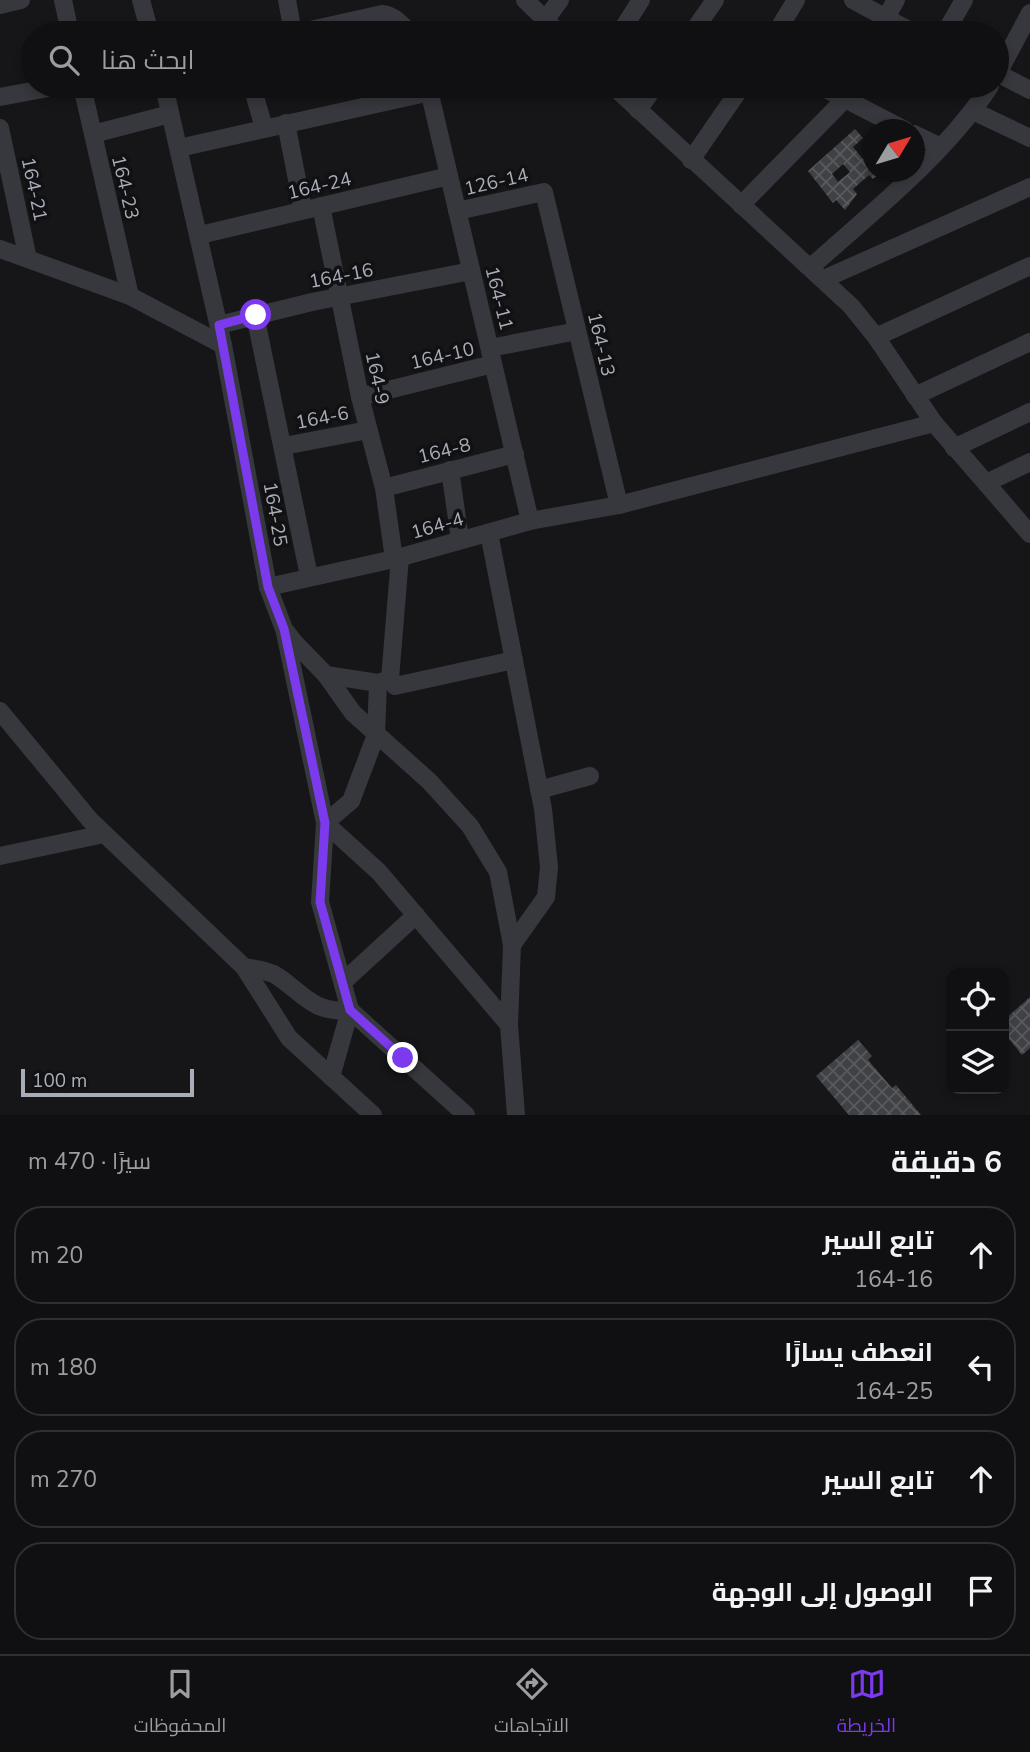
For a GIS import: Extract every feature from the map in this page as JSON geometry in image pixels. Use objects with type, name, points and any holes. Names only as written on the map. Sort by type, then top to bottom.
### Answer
[{"type":"street","points":[[0,5],[21,0]]},
{"type":"street","points":[[63,0],[67,21]]},
{"type":"street","points":[[141,0],[147,21]]},
{"type":"street","points":[[287,0],[292,21]]},
{"type":"street","points":[[525,0],[545,20],[560,0]]},
{"type":"street","points":[[628,21],[641,0]]},
{"type":"street","points":[[700,21],[715,0]]},
{"type":"street","points":[[783,21],[796,0]]},
{"type":"street","points":[[853,0],[889,21]]},
{"type":"street","points":[[885,19],[895,0]]},
{"type":"street","points":[[952,21],[964,0]]},
{"type":"street","points":[[347,21],[382,13],[396,21]]},
{"type":"street","points":[[1009,51],[1030,13]]},
{"type":"street","points":[[1009,82],[1030,90]]},
{"type":"street","points":[[0,97],[21,93]]},
{"type":"street","name":"164-23","points":[[85,98],[130,296]]},
{"type":"street","name":"164-25","points":[[167,98],[219,325],[268,587],[284,629],[326,675],[353,713],[429,781],[470,826],[498,872],[512,945]]},
{"type":"street","points":[[255,98],[264,128]]},
{"type":"street","points":[[179,148],[391,98]]},
{"type":"street","name":"164-11","points":[[431,98],[530,521]]},
{"type":"street","points":[[626,98],[818,273],[876,337],[954,448],[1030,534]]},
{"type":"street","points":[[638,110],[647,98]]},
{"type":"street","points":[[691,160],[734,98]]},
{"type":"street","points":[[818,273],[973,111],[981,98]]},
{"type":"street","points":[[741,205],[845,99],[884,119]]},
{"type":"street","points":[[973,111],[1030,138]]},
{"type":"street","points":[[93,134],[170,114]]},
{"type":"street","points":[[286,123],[303,210]]},
{"type":"street","name":"164-21","points":[[0,128],[28,259]]},
{"type":"street","points":[[925,139],[939,146]]},
{"type":"street","name":"164-24","points":[[200,235],[449,176]]},
{"type":"street","points":[[818,273],[1030,187]]},
{"type":"street","name":"126-14","points":[[457,211],[544,192]]},
{"type":"street","name":"164-13","points":[[544,192],[619,505]]},
{"type":"street","name":"164-9","points":[[321,205],[360,397],[384,488],[397,558],[376,735],[351,801],[325,823]]},
{"type":"street","points":[[0,250],[130,296],[223,345]]},
{"type":"street","points":[[876,337],[1030,266]]},
{"type":"street","name":"164-16","points":[[219,325],[339,297],[471,271]]},
{"type":"street","points":[[256,315],[309,576]]},
{"type":"street","name":"164-10","points":[[360,397],[577,331]]},
{"type":"street","points":[[915,396],[1030,342]]},
{"type":"street","points":[[954,448],[1030,412]]},
{"type":"street","name":"164-4","points":[[268,587],[397,558],[530,521],[619,505],[934,423]]},
{"type":"street","name":"164-6","points":[[284,446],[368,430]]},
{"type":"street","name":"164-8","points":[[384,488],[515,454]]},
{"type":"street","points":[[986,483],[1030,462]]},
{"type":"street","points":[[450,470],[460,539]]},
{"type":"street","points":[[489,533],[548,848],[548,883],[540,909],[512,945],[509,1025],[516,1115]]},
{"type":"street","points":[[284,629],[325,823],[320,902],[350,1010],[331,1077]]},
{"type":"street","points":[[326,675],[384,681],[395,686],[514,660]]},
{"type":"street","points":[[0,710],[104,834],[244,967],[289,1038],[373,1115]]},
{"type":"street","points":[[539,790],[590,776]]},
{"type":"street","points":[[325,823],[379,872],[509,1025]]},
{"type":"street","points":[[0,856],[104,834]]},
{"type":"street","points":[[344,981],[416,915]]},
{"type":"street","points":[[244,967],[275,974],[308,1002],[336,1012],[350,1010]]},
{"type":"street","points":[[350,1010],[466,1115]]},
{"type":"building","points":[[855,129],[862,137],[853,147],[862,158],[862,181],[853,189],[857,194],[845,210],[836,200],[833,203],[808,171]],"holes":[[[843,164],[850,172],[838,182],[832,174]]]},
{"type":"building","points":[[1030,997],[1030,1048],[1022,1055],[1009,1039],[1009,1016]]},
{"type":"building","points":[[858,1040],[872,1056],[868,1060],[892,1088],[896,1085],[921,1115],[849,1115],[816,1076]]},
{"type":"route","points":[[256,315],[219,325],[268,587],[284,629],[325,823],[320,902],[341,968],[350,1010],[403,1058]]}]
